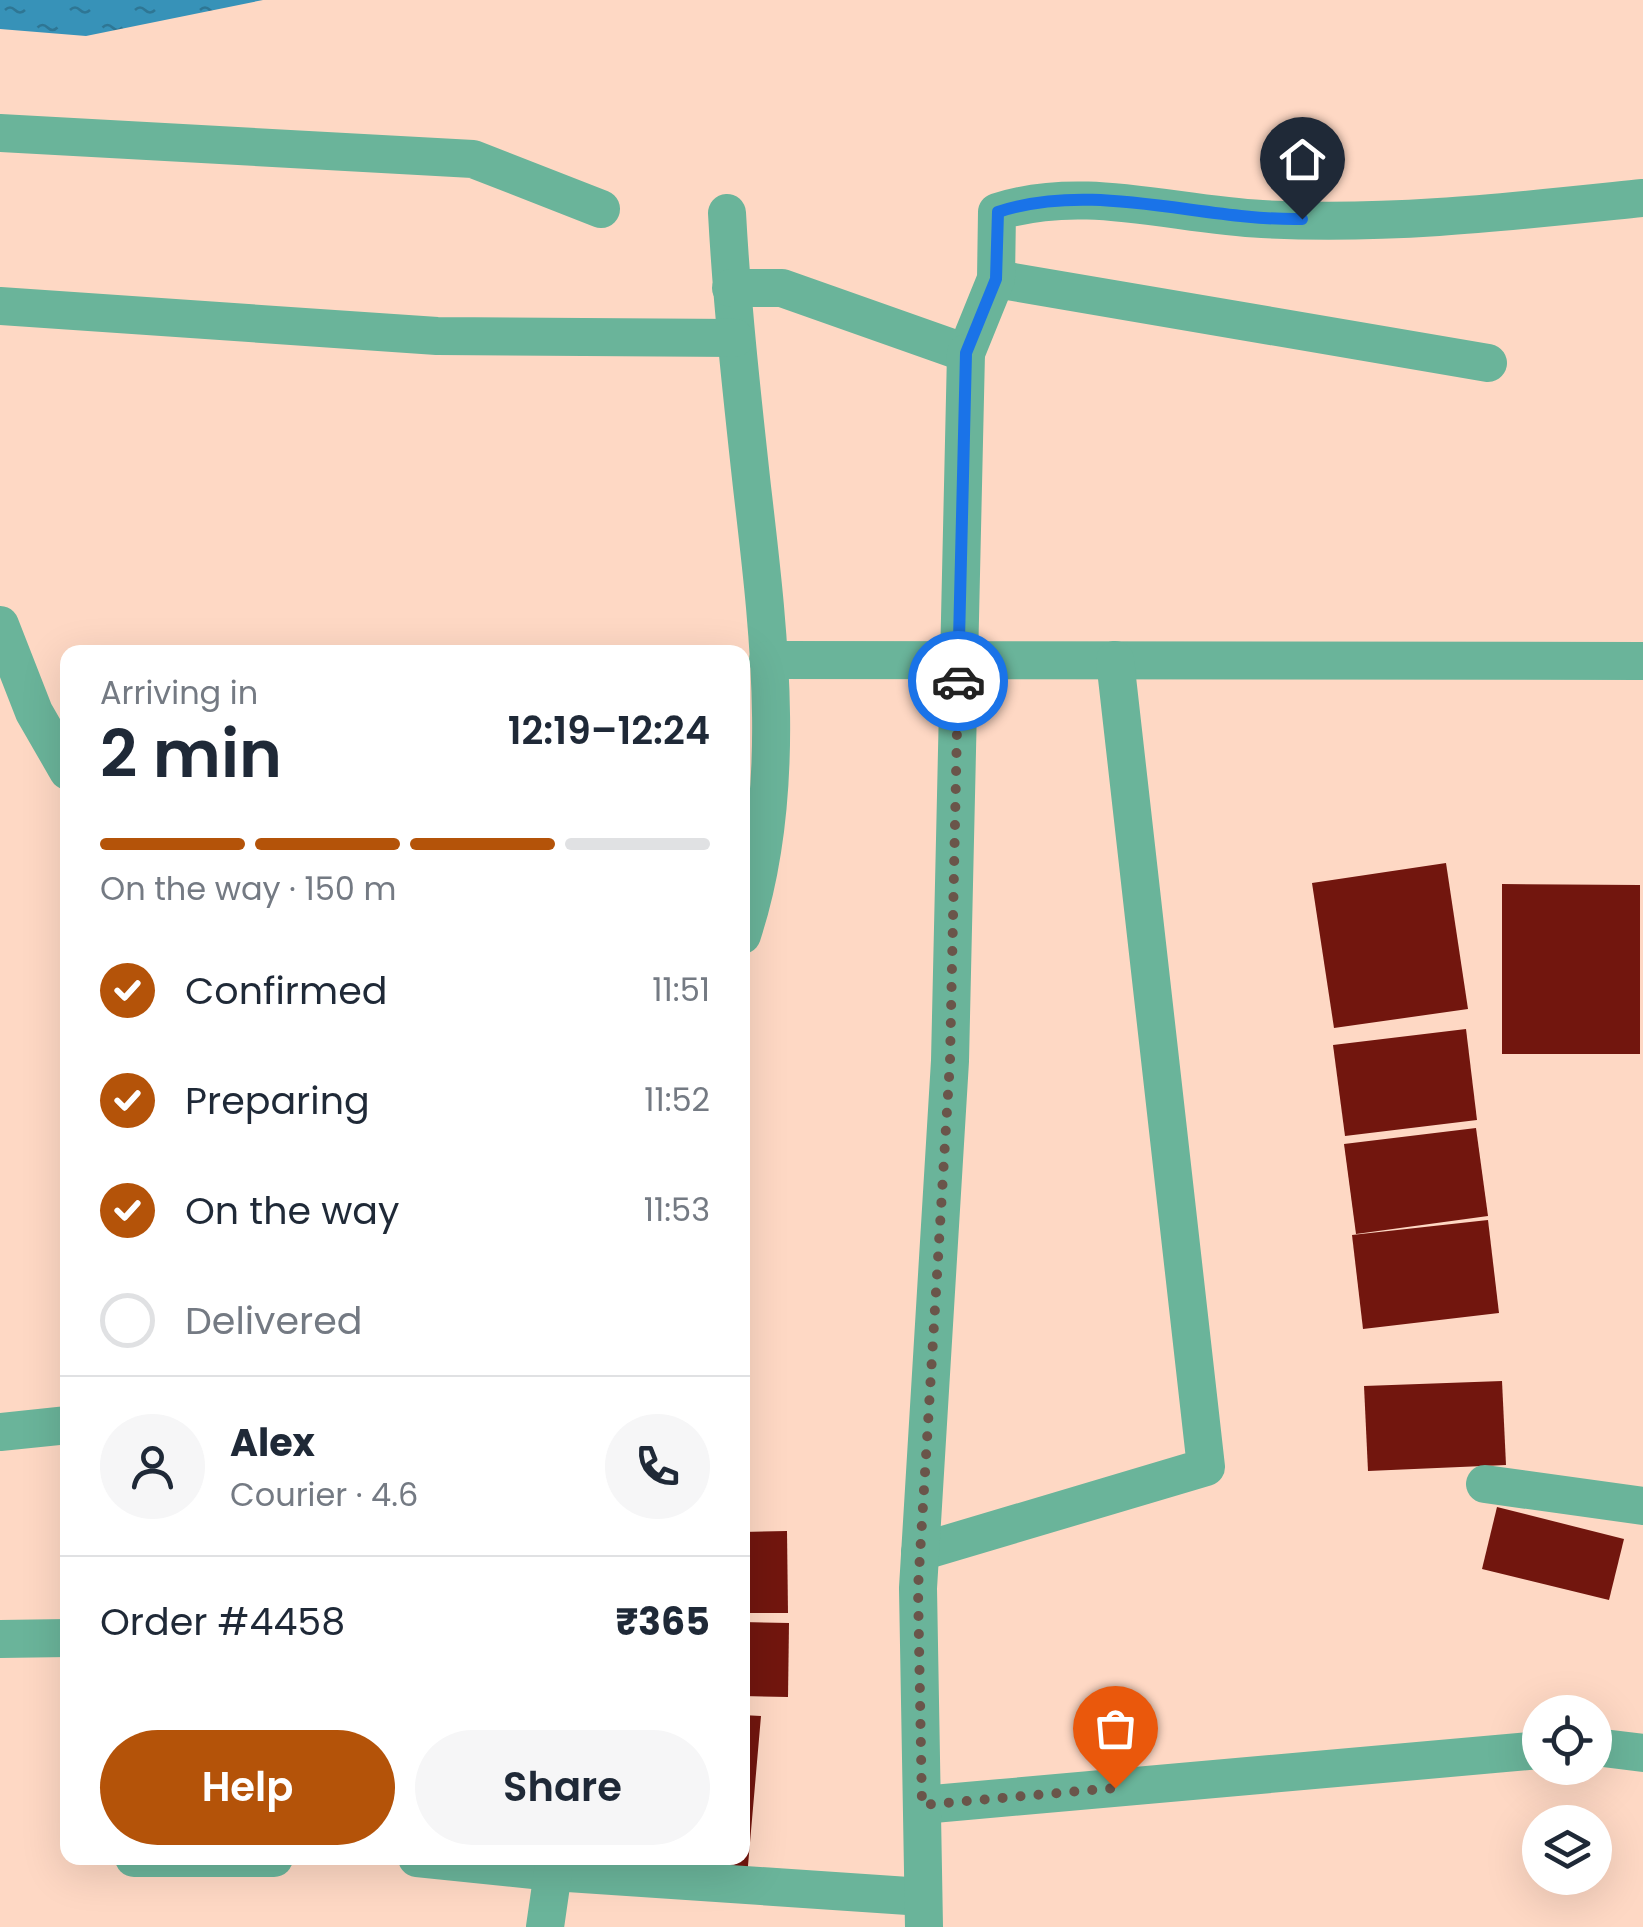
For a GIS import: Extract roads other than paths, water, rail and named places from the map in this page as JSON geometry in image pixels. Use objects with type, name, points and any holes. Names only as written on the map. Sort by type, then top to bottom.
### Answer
[{"type":"street","points":[[0,133],[473,160],[601,209]]},
{"type":"street","points":[[545,1927],[554,1865],[924,1912],[920,1552],[950,1061],[966,353],[996,279],[998,212],[1026,203],[1112,201],[1262,220],[1499,215],[1643,198]]},
{"type":"street","points":[[727,213],[771,722],[766,829],[750,900]]},
{"type":"street","points":[[996,279],[1488,364]]},
{"type":"street","points":[[731,288],[782,288],[966,353]]},
{"type":"street","points":[[0,306],[436,336],[735,338]]},
{"type":"street","points":[[0,626],[34,712],[60,756]]},
{"type":"street","points":[[768,660],[1643,661]]},
{"type":"street","points":[[920,1552],[1206,1467],[1115,660]]},
{"type":"street","points":[[0,1432],[60,1427]]},
{"type":"street","points":[[1484,1484],[1643,1506]]},
{"type":"street","points":[[0,1640],[60,1638]]},
{"type":"street","points":[[1612,1749],[1643,1752]]},
{"type":"street","points":[[922,1805],[1522,1752]]},
{"type":"water","points":[[0,0],[263,0],[86,36],[0,29]]}]
